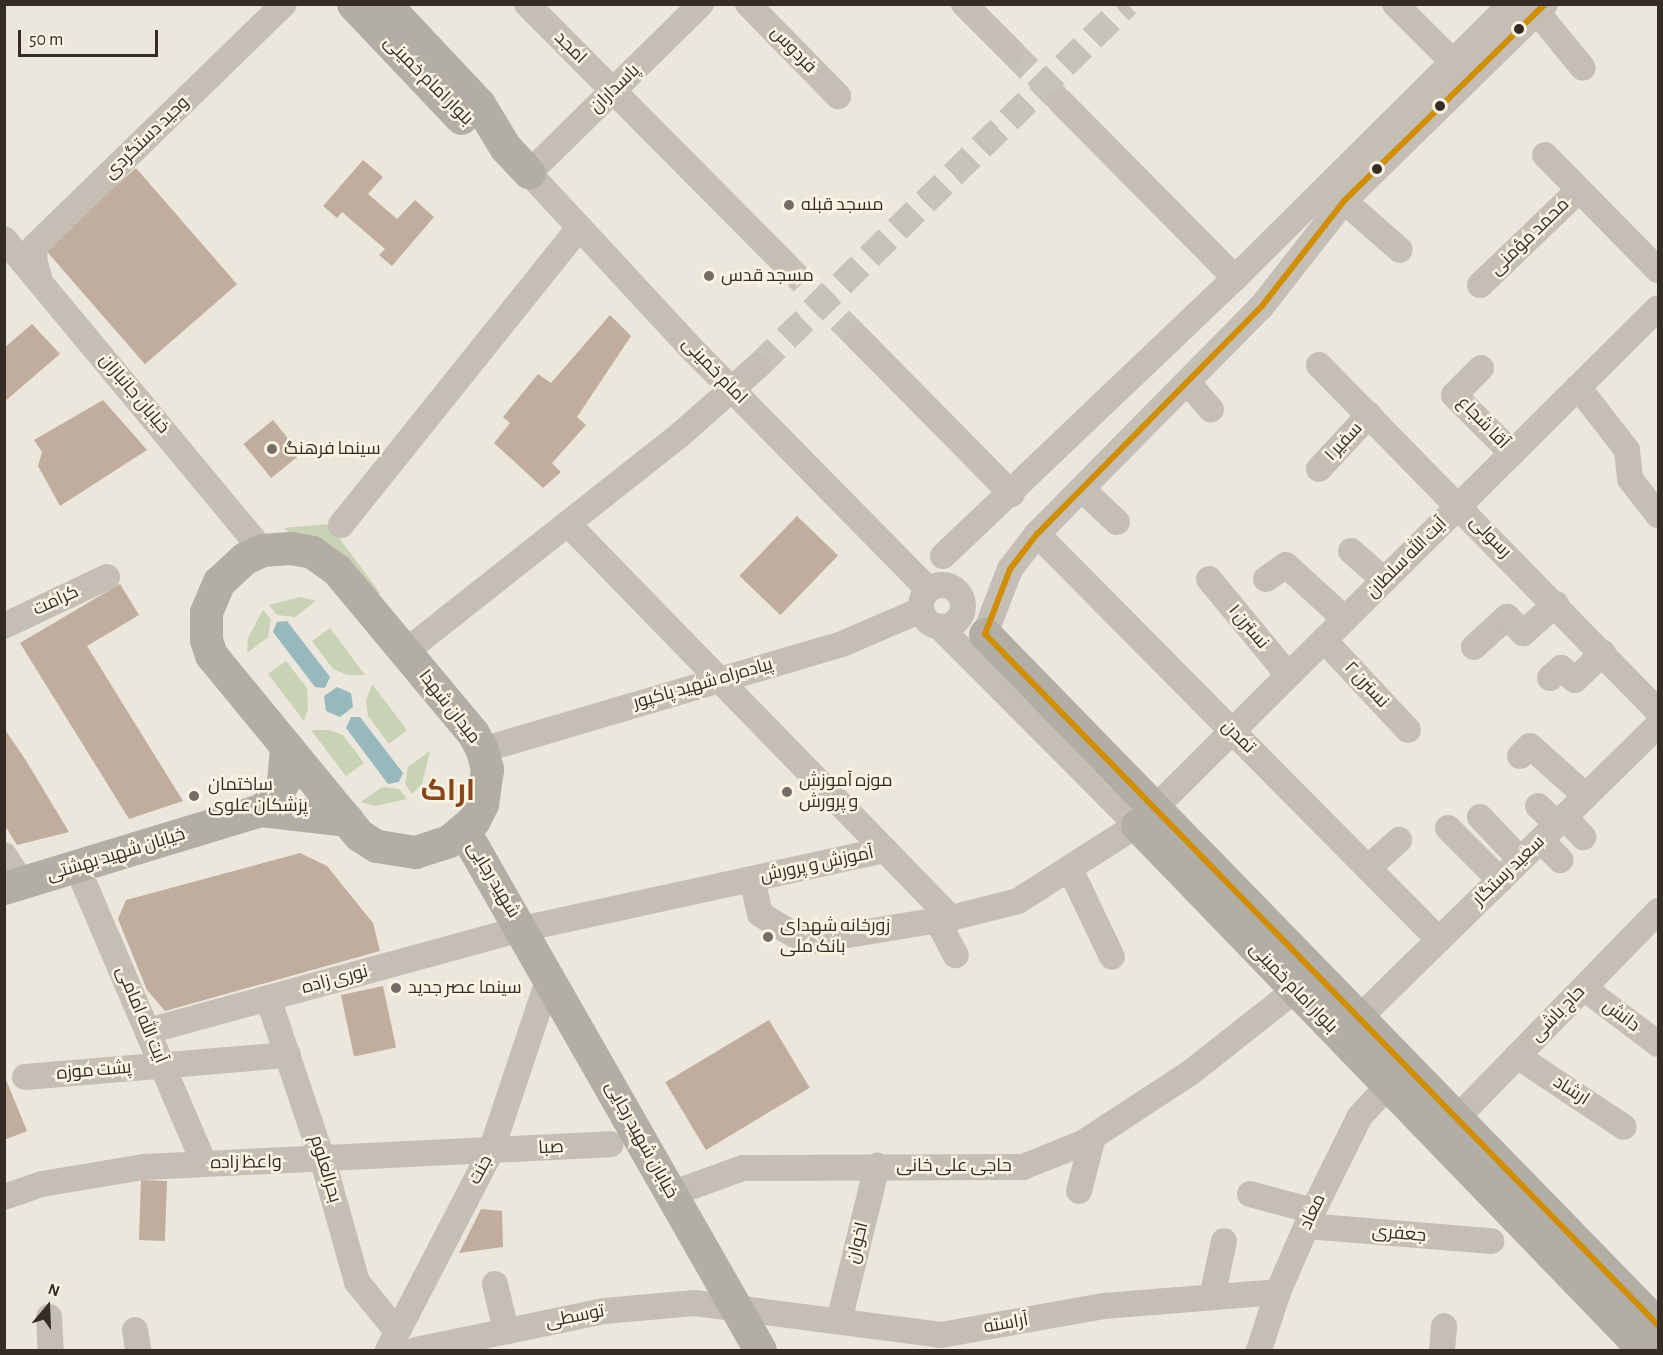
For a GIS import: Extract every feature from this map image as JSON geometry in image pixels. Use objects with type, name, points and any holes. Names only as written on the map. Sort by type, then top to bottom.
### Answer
[{"type":"main road","name":"بلوار امام خمینی","points":[[353,4],[464,121],[505,147]]},
{"type":"main road","name":"بلوار امام خمینی","points":[[386,4],[479,104],[505,147]]},
{"type":"main road","name":"امام خمینی","points":[[505,147],[529,173]]},
{"type":"main road","name":"میدان شهدا","points":[[290,548],[326,559],[405,652],[482,750],[487,787],[474,820],[464,831],[433,849],[396,851],[359,835],[211,655],[206,640],[206,612],[219,582],[231,567],[262,550],[290,548]]},
{"type":"main road","name":"بلوار امام خمینی","points":[[985,634],[1146,816],[1295,990],[1644,1350]]},
{"type":"main road","points":[[261,810],[275,797],[283,782],[286,746]]},
{"type":"main road","points":[[261,810],[347,820]]},
{"type":"main road","name":"خیابان شهید بهشتی","points":[[13,885],[261,810]]},
{"type":"main road","name":"بلوار امام خمینی","points":[[1146,816],[1359,1018],[1659,1325]]},
{"type":"main road","name":"شهید رجایی","points":[[464,831],[522,929]]},
{"type":"main road","name":"خیابان شهید رجایی","points":[[522,929],[760,1350]]},
{"type":"street","name":"وحید دستگردی","points":[[40,282],[34,259],[35,246],[284,4]]},
{"type":"street","name":"امجد","points":[[527,4],[785,264]]},
{"type":"street","name":"پاسداران","points":[[529,173],[701,4]]},
{"type":"street","name":"فردوس","points":[[748,4],[838,96]]},
{"type":"street","points":[[964,4],[1011,51]]},
{"type":"street","points":[[1395,4],[1461,70]]},
{"type":"street","points":[[985,634],[1010,569],[1037,534],[1262,306],[1344,201],[1461,70],[1511,4]]},
{"type":"street","points":[[944,556],[1012,494],[1235,278],[1461,70],[1541,8],[1583,68]]},
{"type":"street","points":[[1060,101],[1235,278]]},
{"type":"street","points":[[1545,155],[1659,270]]},
{"type":"street","name":"امام خمینی","points":[[529,173],[924,599]]},
{"type":"street","name":"محمد مؤمنی","points":[[1480,285],[1579,190]]},
{"type":"street","points":[[1344,201],[1400,250]]},
{"type":"street","points":[[340,525],[579,228]]},
{"type":"street","name":"خیابان جانبازان","points":[[10,255],[40,282],[262,550]]},
{"type":"street","name":"آیت الله سلطان","points":[[1146,816],[1659,308]]},
{"type":"street","points":[[858,338],[1012,494]]},
{"type":"street","name":"رسولی","points":[[1319,365],[1460,505],[1603,653],[1657,727]]},
{"type":"street","points":[[405,652],[568,524],[732,391],[758,366]]},
{"type":"street","name":"آقا شجاع","points":[[1481,368],[1454,395],[1512,453]]},
{"type":"street","points":[[1188,383],[1211,409]]},
{"type":"street","points":[[1578,387],[1627,450],[1630,479],[1659,514]]},
{"type":"street","name":"سفیر ۱","points":[[1319,469],[1369,415]]},
{"type":"street","points":[[1082,489],[1117,522]]},
{"type":"street","points":[[568,524],[692,648],[718,680],[885,850]]},
{"type":"street","name":"تمدن","points":[[1037,534],[1439,940]]},
{"type":"street","points":[[1351,551],[1384,580]]},
{"type":"street","points":[[1266,579],[1286,565],[1345,619]]},
{"type":"street","name":"کرامت","points":[[4,626],[107,576]]},
{"type":"street","name":"نسترن ۱","points":[[1209,579],[1288,675]]},
{"type":"street","points":[[938,585],[950,586],[959,593],[963,608],[956,623],[940,627],[925,620],[924,599],[938,585]]},
{"type":"street","name":"پیاده‌راه شهید پاکپور","points":[[482,750],[870,635],[924,599]]},
{"type":"street","points":[[1474,647],[1507,616],[1523,633],[1556,604]]},
{"type":"street","name":"بلوار امام خمینی","points":[[963,608],[985,634]]},
{"type":"street","name":"بلوار امام خمینی","points":[[940,627],[1146,816]]},
{"type":"street","name":"نسترن ۲","points":[[1324,640],[1408,730]]},
{"type":"street","points":[[1550,678],[1561,668],[1575,680],[1603,653]]},
{"type":"street","name":"سعید رستگار","points":[[1359,1018],[1657,727]]},
{"type":"street","points":[[1520,756],[1530,746],[1586,796]]},
{"type":"street","points":[[1538,806],[1554,827],[1560,860]]},
{"type":"street","points":[[752,879],[760,914],[806,942],[944,919],[1018,901],[1071,871],[1146,816]]},
{"type":"street","points":[[1480,817],[1521,860]]},
{"type":"street","points":[[1554,827],[1583,837]]},
{"type":"street","points":[[1448,828],[1500,880]]},
{"type":"street","points":[[1368,868],[1400,840]]},
{"type":"street","name":"آموزش و پرورش","points":[[522,929],[885,850],[944,919],[956,955]]},
{"type":"street","points":[[4,855],[13,885]]},
{"type":"street","name":"آیت الله امامی","points":[[77,867],[204,1164]]},
{"type":"street","points":[[1071,871],[1112,957]]},
{"type":"street","name":"حاج باشی","points":[[1456,1118],[1659,911]]},
{"type":"street","name":"نوری زاده","points":[[147,1031],[522,929]]},
{"type":"street","name":"جنت","points":[[392,1340],[491,1151],[549,978]]},
{"type":"street","name":"دانش","points":[[1584,988],[1659,1044]]},
{"type":"street","name":"حاجی علی خانی","points":[[671,1194],[744,1168],[1023,1167],[1093,1137],[1190,1073],[1295,990]]},
{"type":"street","name":"بحرالعلوم","points":[[268,998],[323,1161],[357,1282],[392,1340]]},
{"type":"street","name":"پشت موزه","points":[[25,1077],[288,1055]]},
{"type":"street","name":"ارشاد","points":[[1517,1056],[1624,1127]]},
{"type":"street","name":"معاد","points":[[1259,1350],[1278,1292],[1310,1218],[1360,1116],[1388,1086]]},
{"type":"street","points":[[1079,1191],[1093,1137]]},
{"type":"street","name":"صبا","points":[[491,1151],[610,1144]]},
{"type":"street","name":"واعظ زاده","points":[[4,1197],[64,1180],[144,1167],[323,1161],[491,1151]]},
{"type":"street","name":"اخوان","points":[[839,1321],[877,1166]]},
{"type":"street","name":"جعفری","points":[[1250,1194],[1310,1218],[1491,1241]]},
{"type":"street","points":[[1212,1297],[1224,1241]]},
{"type":"street","points":[[495,1284],[506,1331]]},
{"type":"street","name":"آراسته","points":[[735,1306],[839,1321],[942,1343],[1104,1306],[1278,1292]]},
{"type":"street","name":"توسطی","points":[[416,1350],[604,1311],[695,1303],[735,1306]]},
{"type":"street","points":[[50,1317],[51,1350]]},
{"type":"green space","points":[[329,524],[380,593],[371,597],[284,528]]},
{"type":"green space","points":[[300,597],[316,601],[295,617],[277,615],[269,605]]},
{"type":"green space","points":[[263,610],[271,619],[268,637],[247,653],[248,638]]},
{"type":"green space","points":[[330,628],[365,675],[347,675],[333,669],[312,641]]},
{"type":"green space","points":[[286,661],[307,688],[308,709],[304,721],[268,674]]},
{"type":"green space","points":[[372,684],[407,730],[389,744],[368,716],[366,701]]},
{"type":"green space","points":[[311,730],[329,730],[343,735],[364,763],[346,776]]},
{"type":"green space","points":[[430,751],[422,784],[412,794],[405,784],[408,767]]},
{"type":"green space","points":[[382,787],[399,789],[407,799],[375,806],[361,802]]},
{"type":"water","points":[[287,621],[330,677],[325,688],[315,687],[273,632],[277,622]]},
{"type":"water","points":[[337,687],[351,693],[353,707],[340,717],[326,711],[324,696]]},
{"type":"water","points":[[351,717],[360,717],[403,773],[399,782],[388,784],[346,728]]},
{"type":"building","points":[[363,160],[383,177],[368,194],[397,219],[415,200],[434,217],[392,266],[379,255],[385,249],[342,212],[337,218],[323,206]]},
{"type":"building","points":[[136,168],[237,284],[145,364],[44,248]]},
{"type":"building","points":[[610,315],[631,336],[577,417],[586,425],[552,463],[561,472],[543,488],[494,443],[510,423],[503,417],[538,374],[551,383]]},
{"type":"building","points":[[32,324],[60,354],[4,402],[4,348]]},
{"type":"building","points":[[103,400],[147,450],[60,506],[38,466],[42,452],[34,440]]},
{"type":"building","name":"سینما فرهنگ","points":[[273,420],[301,454],[271,478],[243,444]]},
{"type":"building","points":[[797,516],[838,556],[780,615],[739,576]]},
{"type":"building","points":[[120,584],[139,615],[87,646],[183,801],[129,819],[20,643]]},
{"type":"building","points":[[4,728],[69,832],[17,845],[4,824]]},
{"type":"building","points":[[300,853],[327,866],[373,923],[380,951],[165,1011],[147,990],[118,919],[126,900]]},
{"type":"building","points":[[383,986],[396,1048],[354,1057],[341,995]]},
{"type":"building","points":[[769,1020],[810,1088],[706,1150],[665,1082]]},
{"type":"building","points":[[4,1075],[27,1131],[4,1140]]},
{"type":"building","points":[[141,1180],[167,1181],[165,1241],[139,1240]]},
{"type":"building","points":[[481,1209],[502,1211],[503,1247],[459,1253]]},
{"type":"tunnel","points":[[758,366],[1127,4]]},
{"type":"tunnel","points":[[1011,51],[1057,98]]},
{"type":"tunnel","points":[[785,264],[858,338]]},
{"type":"transit line","points":[[1545,4],[1344,201],[1262,306],[1037,534],[1010,569],[985,634],[1658,1325]]},
{"type":"place","name":"مسجد قبله","points":[[789,205]]},
{"type":"place","name":"مسجد قدس","points":[[709,276]]},
{"type":"place","name":"سینما فرهنگ","points":[[272,449]]},
{"type":"place","name":"موزه آموزش و پرورش","points":[[787,792]]},
{"type":"place","name":"ساختمان پزشکان علوی","points":[[194,796]]},
{"type":"place","name":"زورخانه شهدای بانک ملی","points":[[768,937]]},
{"type":"place","name":"سینما عصر جدید","points":[[396,988]]},
{"type":"district","name":"اراک","points":[[448,791]]}]
